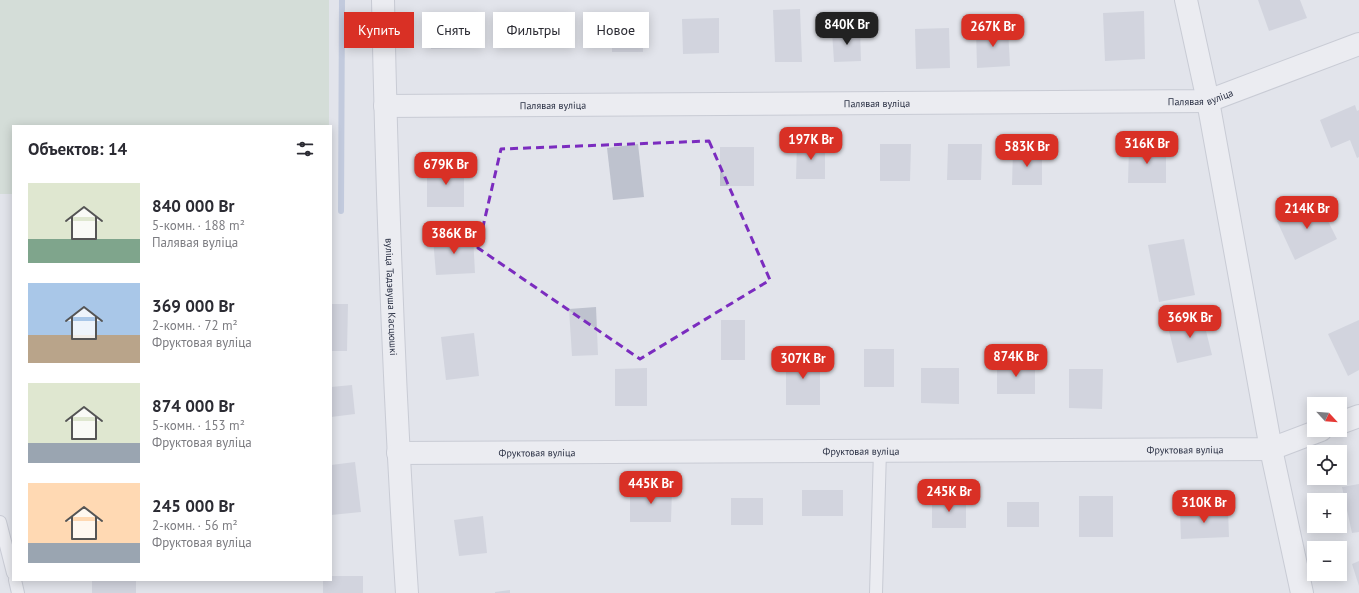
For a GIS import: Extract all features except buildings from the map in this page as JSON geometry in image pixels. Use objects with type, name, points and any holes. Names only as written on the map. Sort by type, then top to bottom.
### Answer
[{"type":"street","name":"вуліца Тадэвуша Касцюшкі","points":[[383,0],[385,106],[398,452],[407,593]]},
{"type":"street","points":[[1186,0],[1208,101],[1271,448],[1302,593]]},
{"type":"street","name":"Палявая вуліца","points":[[385,106],[1208,101],[1359,44]]},
{"type":"street","points":[[1347,420],[1359,416]]},
{"type":"street","name":"Фруктовая вуліца","points":[[398,452],[1271,448],[1307,435]]},
{"type":"lane","points":[[876,593],[880,450]]},
{"type":"lane","points":[[0,522],[12,569]]},
{"type":"lane","points":[[15,581],[18,593]]},
{"type":"highlighted area","points":[[709,141],[770,280],[640,359],[478,248],[501,149]]},
{"type":"green space","points":[[0,0],[329,0],[329,125],[12,125],[12,194],[0,194]]},
{"type":"waterway","points":[[341,211],[342,0]]}]
